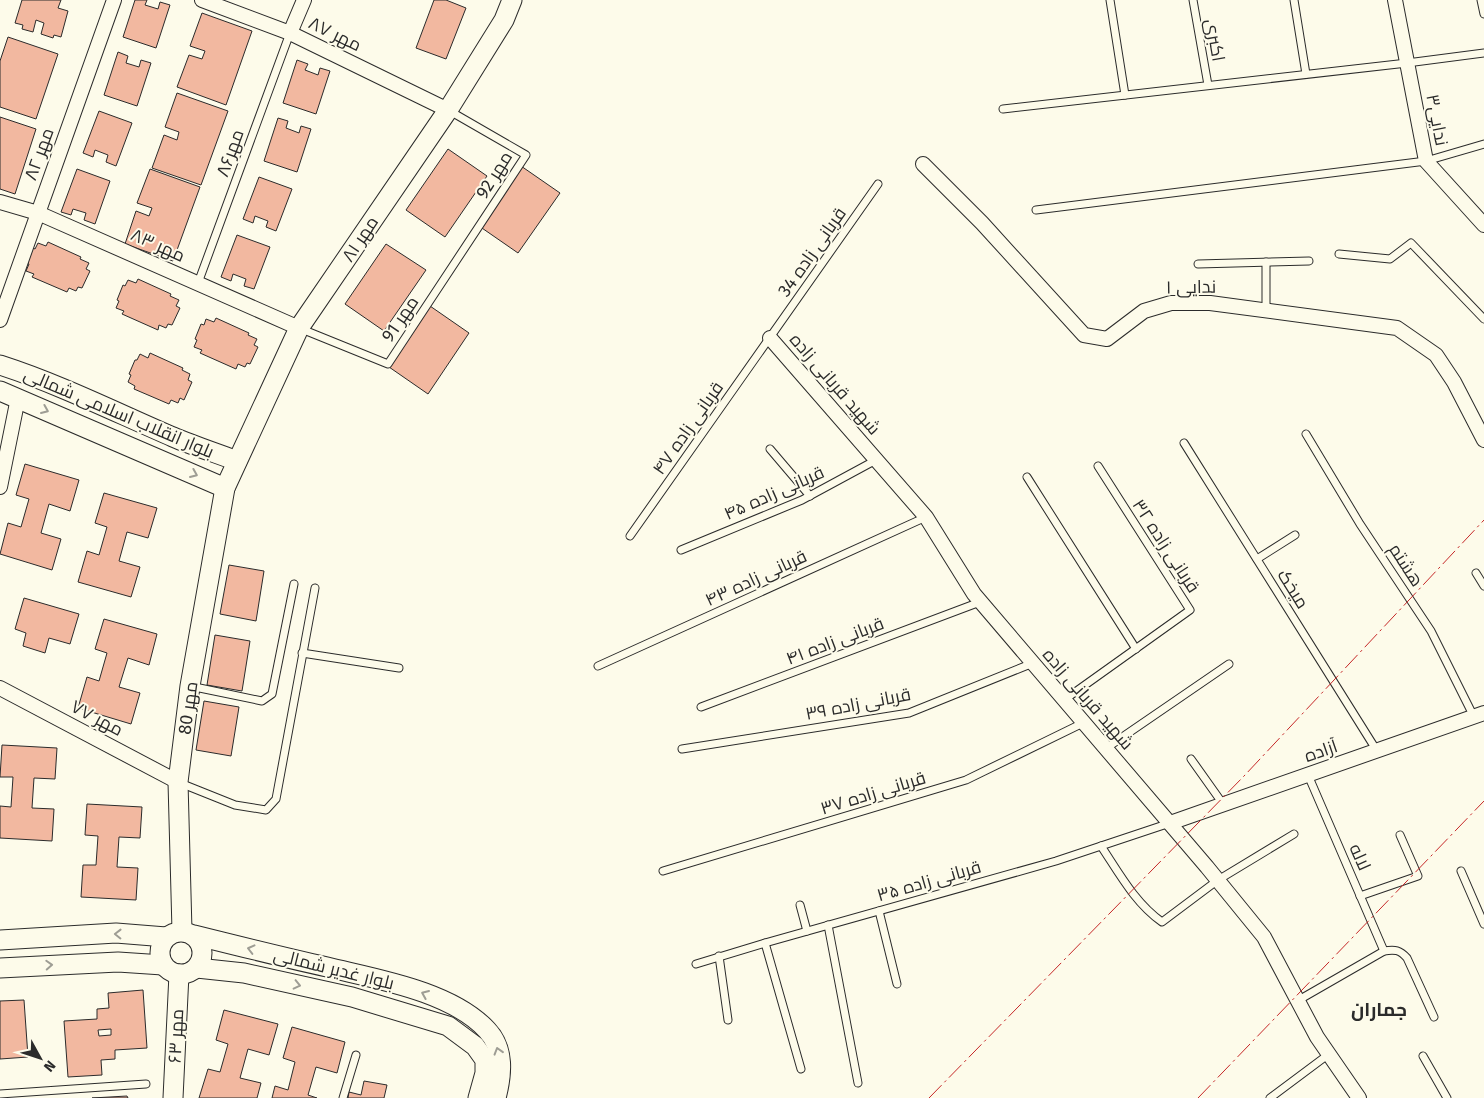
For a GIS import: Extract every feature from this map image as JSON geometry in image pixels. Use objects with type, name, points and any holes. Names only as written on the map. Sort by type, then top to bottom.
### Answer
[{"type":"main road","name":"مهر ۸۱","points":[[225,488],[299,328],[448,110],[504,20],[512,0]]},
{"type":"main road","name":"بلوار انقلاب اسلامی شمالی","points":[[0,365],[23,372],[124,414],[174,438],[237,461]]},
{"type":"main road","name":"بلوار انقلاب اسلامی شمالی","points":[[0,391],[225,488]]},
{"type":"main road","name":"مهر 80","points":[[181,934],[178,782],[190,686],[225,488]]},
{"type":"main road","name":"بلوار غدیر شمالی","points":[[0,940],[116,933],[181,934],[414,988],[469,1015],[488,1031],[496,1044],[501,1062],[501,1078],[496,1098]]},
{"type":"main road","points":[[0,968],[118,962],[189,973],[197,968],[202,960],[203,950],[200,942],[181,934],[162,943],[160,958],[171,970]]},
{"type":"main road","name":"بلوار غدیر شمالی","points":[[197,968],[244,973],[352,997],[448,1026],[475,1046],[485,1060],[485,1073],[478,1098]]},
{"type":"main road","name":"مهر ۶۳","points":[[171,970],[173,1098]]},
{"type":"street","name":"مهر ۸۲","points":[[0,320],[114,0]]},
{"type":"street","name":"مهر ۸۷","points":[[202,0],[290,33],[448,110]]},
{"type":"street","points":[[290,33],[304,0]]},
{"type":"street","name":"ندایی۳","points":[[1395,0],[1426,161],[1484,225]]},
{"type":"street","name":"ندایی ۱","points":[[923,164],[982,223],[1084,334],[1106,339],[1144,311],[1171,303],[1210,303],[1397,328],[1436,355],[1454,382],[1484,440]]},
{"type":"street","name":"مهر ۸۳","points":[[0,202],[38,213],[299,328]]},
{"type":"street","name":"شهید قربانی زاده","points":[[770,338],[926,516],[980,602],[1170,823],[1264,938],[1317,1038],[1359,1098]]},
{"type":"street","points":[[0,487],[18,398]]},
{"type":"street","name":"مهر ۷۷","points":[[0,688],[178,782]]},
{"type":"street","name":"آزاده","points":[[1170,823],[1479,715]]},
{"type":"lane","points":[[1110,0],[1125,95]]},
{"type":"lane","name":"اکبری","points":[[1193,0],[1208,86]]},
{"type":"lane","points":[[1294,0],[1306,74]]},
{"type":"lane","points":[[1481,0],[1484,14]]},
{"type":"lane","name":"مهر۸۶","points":[[198,283],[290,33]]},
{"type":"lane","points":[[1003,108],[1484,53]]},
{"type":"lane","name":"مهر 92","points":[[448,110],[526,155],[457,260]]},
{"type":"lane","points":[[1036,210],[1426,161],[1484,144]]},
{"type":"lane","name":"قربانی زاده 34","points":[[770,338],[878,184]]},
{"type":"lane","points":[[1338,254],[1390,259],[1411,243],[1484,320]]},
{"type":"lane","name":"مهر 91","points":[[299,328],[388,364],[457,260]]},
{"type":"lane","points":[[1198,264],[1309,261]]},
{"type":"lane","points":[[1266,262],[1266,311]]},
{"type":"lane","name":"قربانی زاده ۴۷","points":[[630,536],[770,338]]},
{"type":"lane","name":"هشتم","points":[[1306,434],[1360,524],[1431,631],[1479,715]]},
{"type":"lane","name":"میخک","points":[[1184,443],[1377,752]]},
{"type":"lane","points":[[770,449],[810,496]]},
{"type":"lane","name":"قربانی زاده ۴۵","points":[[682,550],[810,496],[876,460]]},
{"type":"lane","name":"قربانی زاده ۳۲","points":[[1064,700],[1190,610],[1098,466]]},
{"type":"lane","points":[[1027,477],[1136,649]]},
{"type":"lane","name":"قربانی زاده ۴۳","points":[[598,666],[926,516]]},
{"type":"lane","points":[[1257,559],[1295,535]]},
{"type":"lane","points":[[1476,573],[1484,586]]},
{"type":"lane","points":[[190,686],[262,702],[272,694],[294,584]]},
{"type":"lane","points":[[178,782],[236,805],[266,810],[276,799],[315,588]]},
{"type":"lane","name":"قربانی زاده ۴۱","points":[[701,707],[980,602]]},
{"type":"lane","points":[[302,653],[399,668]]},
{"type":"lane","name":"قربانی زاده ۳۹","points":[[682,749],[909,713],[1033,663]]},
{"type":"lane","points":[[1105,748],[1229,664]]},
{"type":"lane","name":"قربانی زاده ۳۷","points":[[663,871],[966,780],[1083,723]]},
{"type":"lane","points":[[1191,759],[1223,804]]},
{"type":"lane","name":"لاله","points":[[1308,775],[1384,951]]},
{"type":"lane","name":"قربانی زاده ۳۵","points":[[696,964],[1056,861],[1170,823]]},
{"type":"lane","points":[[1100,846],[1140,903],[1162,922],[1218,880],[1294,834]]},
{"type":"lane","points":[[1360,896],[1418,876],[1400,836]]},
{"type":"lane","points":[[1461,871],[1484,924]]},
{"type":"lane","points":[[800,905],[807,931]]},
{"type":"lane","points":[[879,911],[897,984]]},
{"type":"lane","points":[[828,925],[858,1083]]},
{"type":"lane","points":[[765,943],[801,1069]]},
{"type":"lane","points":[[1298,1001],[1384,951],[1394,949],[1402,952],[1407,958],[1434,1016]]},
{"type":"lane","points":[[719,956],[728,1020]]},
{"type":"lane","points":[[1270,1098],[1329,1054]]},
{"type":"lane","points":[[343,1098],[356,1055]]},
{"type":"lane","points":[[1423,1056],[1447,1098]]},
{"type":"lane","points":[[0,1094],[146,1084]]},
{"type":"building","points":[[22,0],[61,0],[58,8],[68,11],[61,37],[54,35],[53,38],[41,34],[44,23],[36,20],[33,32],[22,29],[23,25],[15,23]]},
{"type":"building","points":[[135,0],[147,0],[145,5],[158,9],[160,2],[170,5],[156,48],[123,37]]},
{"type":"building","points":[[434,0],[446,0],[466,8],[446,59],[416,48]]},
{"type":"building","points":[[202,13],[252,31],[226,105],[177,87],[189,55],[202,59],[205,51],[190,46]]},
{"type":"building","points":[[8,37],[58,54],[36,119],[0,107],[0,61]]},
{"type":"building","points":[[118,52],[128,56],[126,63],[139,67],[141,60],[151,63],[137,106],[104,95]]},
{"type":"building","points":[[297,60],[308,64],[305,70],[318,75],[320,68],[330,71],[316,114],[283,103]]},
{"type":"building","points":[[177,93],[228,111],[201,185],[152,168],[164,135],[177,140],[179,132],[165,127]]},
{"type":"building","points":[[99,111],[132,123],[116,166],[106,162],[108,155],[95,150],[93,157],[83,153]]},
{"type":"building","points":[[0,117],[36,129],[15,194],[0,189]]},
{"type":"building","points":[[278,118],[288,121],[286,128],[299,133],[301,126],[311,129],[297,172],[264,161]]},
{"type":"building","points":[[448,149],[487,176],[445,237],[406,210]]},
{"type":"building","points":[[521,166],[560,193],[518,253],[479,226]]},
{"type":"building","points":[[77,169],[110,181],[95,224],[84,220],[86,213],[73,209],[71,215],[61,212]]},
{"type":"building","points":[[150,169],[200,187],[173,261],[125,244],[136,211],[149,216],[152,208],[137,203]]},
{"type":"building","points":[[259,177],[292,189],[276,231],[266,227],[268,221],[255,216],[253,223],[243,219]]},
{"type":"building","points":[[237,235],[270,247],[254,289],[244,286],[246,279],[233,274],[231,281],[221,277]]},
{"type":"building","points":[[48,242],[81,257],[80,259],[89,263],[86,269],[90,271],[82,288],[78,287],[76,291],[69,288],[67,292],[32,277],[34,274],[26,271],[33,248],[35,249],[38,243],[46,246]]},
{"type":"building","points":[[386,244],[426,270],[384,331],[345,304]]},
{"type":"building","points":[[138,279],[171,294],[170,296],[179,300],[176,306],[180,308],[172,325],[168,324],[166,328],[159,325],[158,330],[122,314],[124,311],[116,308],[123,285],[125,286],[128,280],[136,283]]},
{"type":"building","points":[[430,306],[469,333],[428,394],[389,367]]},
{"type":"building","points":[[216,318],[249,333],[248,335],[257,339],[254,345],[258,347],[250,364],[247,363],[245,367],[238,364],[236,369],[200,353],[202,350],[194,347],[201,324],[204,325],[206,319],[214,322]]},
{"type":"building","points":[[150,353],[183,368],[182,370],[190,374],[188,380],[192,382],[184,400],[180,398],[178,403],[171,400],[169,404],[134,389],[135,386],[128,382],[135,360],[137,360],[140,354],[148,358]]},
{"type":"building","points":[[25,464],[79,480],[70,511],[49,504],[41,533],[61,539],[52,570],[0,554],[8,523],[21,527],[29,499],[16,495]]},
{"type":"building","points":[[104,493],[157,508],[148,538],[127,532],[119,561],[140,567],[131,597],[78,582],[87,551],[99,555],[107,527],[95,523]]},
{"type":"building","points":[[229,565],[264,571],[256,621],[220,614]]},
{"type":"building","points":[[24,598],[79,614],[70,644],[49,638],[45,653],[23,646],[26,633],[15,629]]},
{"type":"building","points":[[104,619],[157,634],[149,665],[128,658],[119,687],[140,693],[131,724],[78,708],[87,677],[99,681],[107,653],[95,649]]},
{"type":"building","points":[[215,635],[250,641],[242,691],[207,685]]},
{"type":"building","points":[[204,701],[239,707],[231,756],[196,750]]},
{"type":"building","points":[[2,745],[57,748],[55,779],[34,778],[32,808],[54,809],[52,841],[0,838],[0,806],[11,807],[13,777],[0,777]]},
{"type":"building","points":[[87,804],[142,807],[140,838],[119,837],[117,867],[138,868],[136,900],[81,897],[83,865],[96,865],[98,836],[85,835]]},
{"type":"building","points":[[143,990],[147,1048],[115,1050],[115,1059],[101,1060],[102,1075],[68,1077],[64,1021],[97,1019],[97,1009],[109,1008],[108,993]],"holes":[[[111,1029],[111,1035],[99,1036],[98,1030]]]},
{"type":"building","points":[[24,1000],[28,1057],[0,1059],[0,1001]]},
{"type":"building","points":[[224,1010],[278,1024],[269,1055],[248,1049],[240,1078],[261,1083],[257,1098],[199,1098],[208,1069],[220,1072],[228,1044],[216,1040]]},
{"type":"building","points":[[292,1027],[345,1042],[337,1073],[316,1067],[308,1095],[317,1098],[272,1098],[275,1086],[288,1090],[295,1062],[283,1058]]},
{"type":"building","points":[[364,1081],[387,1085],[384,1098],[348,1098],[349,1092],[361,1095]]},
{"type":"building","points":[[127,1096],[128,1098],[92,1098]]},
{"type":"power","points":[[929,1098],[1245,775],[1484,520]]},
{"type":"power","points":[[1198,1098],[1484,801]]},
{"type":"district","name":"جماران","points":[[1379,1009]]}]
